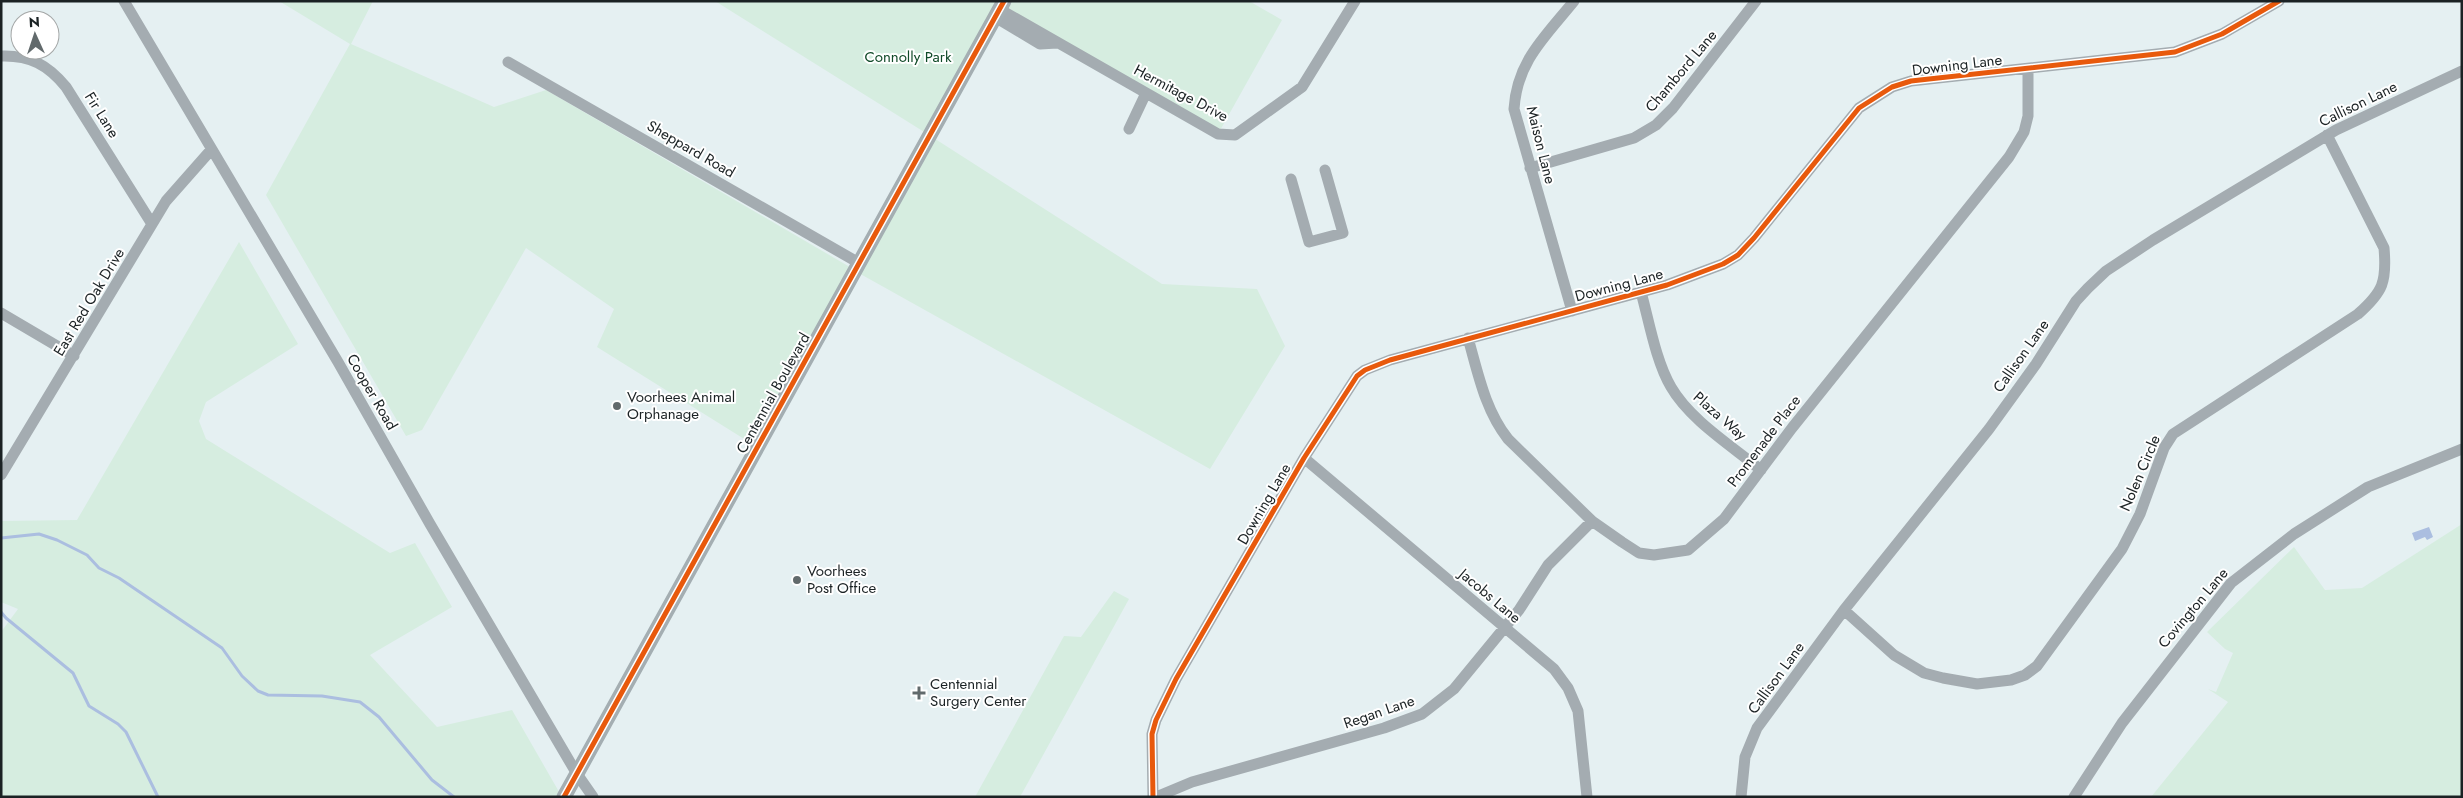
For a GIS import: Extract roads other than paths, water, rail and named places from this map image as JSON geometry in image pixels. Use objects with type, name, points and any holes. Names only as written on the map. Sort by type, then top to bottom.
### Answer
[{"type":"main road","name":"Centennial Boulevard","points":[[564,797],[999,9]]},
{"type":"street","name":"Cooper Road","points":[[124,1],[333,354],[430,524],[577,774],[593,797]]},
{"type":"street","name":"Hermitage Drive","points":[[999,9],[1040,44],[1059,43],[1218,134],[1235,135],[1302,88],[1355,1]]},
{"type":"street","name":"Maison Lane","points":[[1572,311],[1514,109],[1515,88],[1522,68],[1574,1]]},
{"type":"street","name":"Chambord Lane","points":[[1530,168],[1634,138],[1656,125],[1673,108],[1756,1]]},
{"type":"street","name":"Downing Lane","points":[[1154,797],[1151,755],[1152,734],[1156,720],[1176,679],[1304,458],[1356,376],[1365,370],[1390,360],[1640,292],[1723,264],[1738,254],[1860,108],[1892,88],[1911,82],[2174,52],[2222,34],[2278,1]]},
{"type":"street","name":"Fir Lane","points":[[1,56],[29,58],[54,72],[66,87],[152,224]]},
{"type":"street","name":"Sheppard Road","points":[[508,62],[859,263]]},
{"type":"street","name":"Promenade Place","points":[[1468,338],[1482,390],[1498,428],[1592,521],[1639,552],[1654,556],[1688,550],[1724,519],[2009,157],[2024,132],[2028,116],[2028,69]]},
{"type":"street","name":"Callison Lane","points":[[1741,797],[1745,757],[1757,728],[1844,610],[1989,429],[2036,364],[2076,301],[2088,288],[2106,271],[2152,240],[2327,135],[2462,71]]},
{"type":"street","points":[[1129,129],[1146,93]]},
{"type":"street","name":"Nolen Circle","points":[[1844,610],[1908,665],[1943,678],[1977,684],[2011,680],[2037,666],[2122,549],[2140,514],[2164,448],[2173,434],[2358,314],[2380,292],[2386,269],[2384,248],[2327,135]]},
{"type":"street","name":"East Red Oak Drive","points":[[1,475],[170,195],[211,150]]},
{"type":"street","points":[[1291,179],[1309,242],[1343,233],[1325,170]]},
{"type":"street","name":"Plaza Way","points":[[1640,292],[1661,362],[1678,399],[1689,411],[1761,470]]},
{"type":"street","points":[[1,313],[74,356]]},
{"type":"street","name":"Covington Lane","points":[[2074,797],[2122,723],[2230,583],[2294,534],[2368,487],[2462,449]]},
{"type":"street","name":"Jacobs Lane","points":[[1304,458],[1554,669],[1568,688],[1581,727],[1587,797]]},
{"type":"street","name":"Regan Lane","points":[[1154,797],[1192,782],[1384,728],[1422,714],[1454,689],[1519,610],[1548,565],[1592,521]]},
{"type":"water","points":[[2429,527],[2433,537],[2427,540],[2425,537],[2415,541],[2412,533]]},
{"type":"waterway","points":[[1,538],[39,534],[57,540],[87,555],[99,568],[119,578],[222,648],[242,676],[258,691],[268,695],[322,696],[360,702],[379,717],[432,780],[454,797]]},
{"type":"waterway","points":[[1,612],[73,673],[89,706],[118,724],[126,732],[158,797]]},
{"type":"place","name":"Voorhees Animal Orphanage","points":[[617,406]]},
{"type":"place","name":"Voorhees Post Office","points":[[797,580]]},
{"type":"place","name":"Centennial Surgery Center","points":[[919,693]]},
{"type":"park label","name":"Connolly Park","points":[[908,57]]}]
